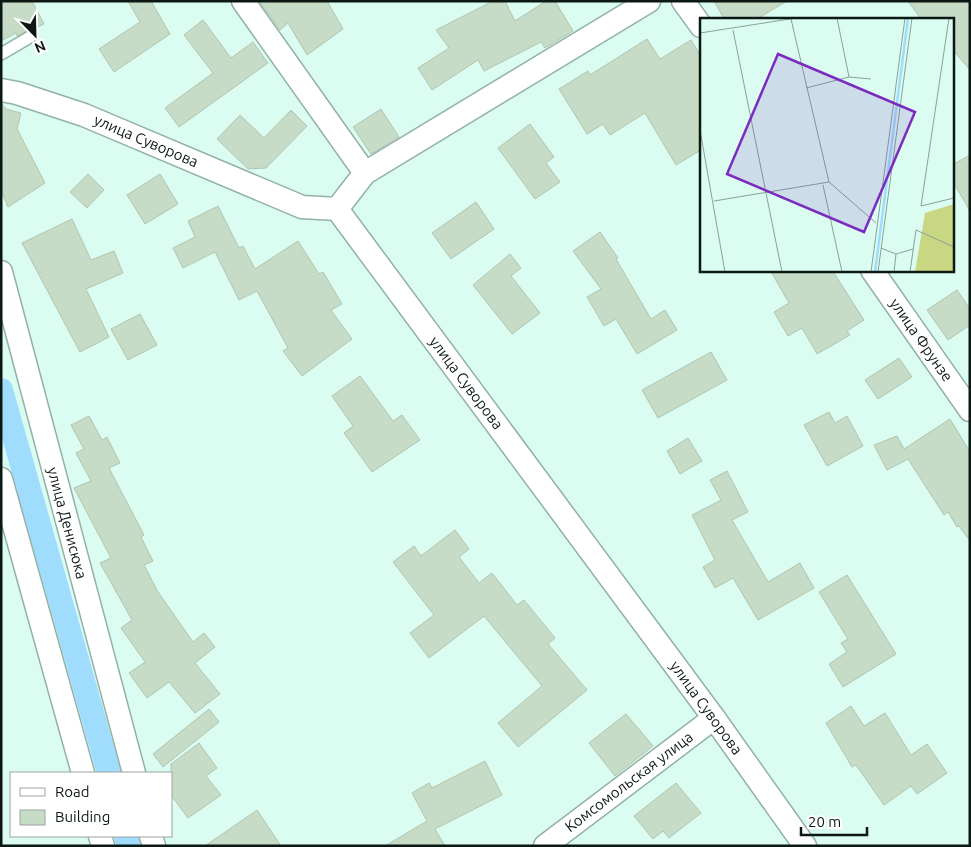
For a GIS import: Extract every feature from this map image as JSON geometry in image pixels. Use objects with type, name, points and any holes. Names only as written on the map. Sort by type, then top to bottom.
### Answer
[{"type":"street","points":[[243,1],[365,173]]},
{"type":"street","points":[[337,209],[365,173],[648,1]]},
{"type":"street","points":[[683,1],[700,25]]},
{"type":"street","name":"улица Суворова","points":[[1,90],[17,93],[84,115],[302,207],[337,209],[714,718],[805,846]]},
{"type":"street","name":"улица Фрунзе","points":[[873,271],[970,410]]},
{"type":"street","name":"улица Денисюка","points":[[1,272],[134,772]]},
{"type":"street","points":[[1,479],[82,772]]},
{"type":"street","name":"Комсомольская улица","points":[[545,846],[714,718]]},
{"type":"lane","points":[[1,54],[30,36]]},
{"type":"building","points":[[8,1],[32,1],[44,24],[17,36],[16,33],[1,41],[1,5]]},
{"type":"building","points":[[128,1],[151,1],[170,34],[114,72],[99,49],[140,22]]},
{"type":"building","points":[[259,1],[327,1],[343,29],[307,55],[288,23],[280,30]]},
{"type":"building","points":[[493,1],[505,1],[515,21],[546,1],[555,1],[573,31],[545,48],[541,42],[484,71],[478,60],[432,90],[418,68],[449,48],[436,30]]},
{"type":"building","points":[[714,1],[787,1],[759,18],[723,18]]},
{"type":"building","points":[[908,1],[970,1],[970,70],[954,51],[954,18],[920,18]]},
{"type":"building","points":[[203,20],[231,58],[253,42],[268,63],[179,127],[165,108],[213,73],[184,35]]},
{"type":"building","points":[[647,39],[660,59],[691,40],[700,54],[700,151],[676,165],[645,113],[610,135],[603,124],[587,134],[559,89],[588,71],[590,75]]},
{"type":"building","points":[[1,103],[6,109],[21,113],[17,129],[45,183],[8,207],[1,190]]},
{"type":"building","points":[[381,109],[399,137],[371,154],[353,127]]},
{"type":"building","points":[[291,110],[307,126],[266,168],[248,169],[217,139],[240,115],[264,138]]},
{"type":"building","points":[[530,124],[554,157],[546,163],[560,182],[535,199],[498,148]]},
{"type":"building","points":[[970,155],[970,211],[954,183],[954,164]]},
{"type":"building","points":[[88,174],[104,190],[87,208],[70,192]]},
{"type":"building","points":[[160,174],[178,204],[145,224],[127,195]]},
{"type":"building","points":[[476,202],[494,229],[451,259],[432,233]]},
{"type":"building","points":[[218,206],[239,248],[243,246],[255,269],[298,241],[319,274],[323,272],[342,304],[331,310],[352,339],[302,376],[283,351],[288,348],[257,291],[239,300],[215,252],[183,268],[173,248],[195,237],[188,221]]},
{"type":"building","points":[[72,219],[91,260],[114,251],[123,273],[86,289],[109,337],[80,352],[22,243]]},
{"type":"building","points":[[600,232],[618,258],[616,259],[651,319],[665,310],[677,330],[637,354],[616,319],[604,326],[587,297],[601,289],[573,251]]},
{"type":"building","points":[[510,254],[521,268],[511,276],[540,313],[512,334],[473,285]]},
{"type":"building","points":[[771,271],[833,271],[864,320],[847,331],[850,335],[817,354],[802,328],[788,336],[774,312],[789,303]]},
{"type":"building","points":[[957,290],[970,309],[970,325],[948,340],[927,310]]},
{"type":"building","points":[[140,314],[157,345],[128,360],[111,329]]},
{"type":"building","points":[[711,352],[727,380],[658,418],[642,390]]},
{"type":"building","points":[[899,358],[912,377],[878,399],[865,380]]},
{"type":"building","points":[[360,376],[393,421],[402,415],[420,440],[372,472],[344,433],[353,426],[332,396]]},
{"type":"building","points":[[829,412],[835,423],[847,416],[863,446],[827,466],[804,425]]},
{"type":"building","points":[[89,416],[102,440],[107,437],[120,463],[109,468],[144,535],[141,537],[153,561],[144,565],[158,592],[193,642],[204,633],[215,647],[195,663],[220,694],[195,713],[169,682],[147,698],[129,673],[145,662],[121,628],[132,620],[100,563],[111,558],[74,488],[91,481],[76,453],[84,449],[71,425]]},
{"type":"building","points":[[950,419],[970,452],[970,541],[959,526],[957,527],[948,512],[944,515],[908,459],[887,470],[874,445],[897,436],[904,449]]},
{"type":"building","points":[[688,438],[702,461],[680,474],[667,451]]},
{"type":"building","points":[[727,471],[748,512],[732,520],[768,582],[800,563],[814,588],[758,620],[733,578],[715,588],[703,567],[715,560],[692,515],[721,500],[710,480]]},
{"type":"building","points":[[455,530],[469,549],[459,557],[479,583],[492,573],[517,605],[524,600],[555,638],[548,644],[587,690],[518,747],[498,723],[542,686],[484,616],[429,658],[410,633],[434,615],[393,562],[414,546],[421,556]]},
{"type":"building","points":[[847,575],[896,654],[843,687],[829,664],[847,652],[841,643],[848,639],[819,592]]},
{"type":"building","points":[[851,706],[864,726],[885,713],[911,755],[927,744],[947,773],[917,794],[911,786],[884,805],[856,765],[852,767],[826,723]]},
{"type":"building","points":[[209,709],[219,722],[163,767],[153,754]]},
{"type":"building","points":[[626,714],[653,746],[615,776],[589,743]]},
{"type":"building","points":[[199,743],[217,768],[206,776],[221,795],[188,818],[172,796],[171,764]]},
{"type":"building","points":[[485,761],[502,795],[435,829],[445,846],[385,846],[427,821],[412,793],[429,783],[432,788]]},
{"type":"building","points":[[676,783],[701,813],[669,838],[663,831],[653,839],[634,816]]},
{"type":"building","points":[[257,810],[281,846],[205,846]]},
{"type":"waterway","points":[[1,390],[109,772]]},
{"type":"waterway","points":[[126,837],[129,846]]}]
